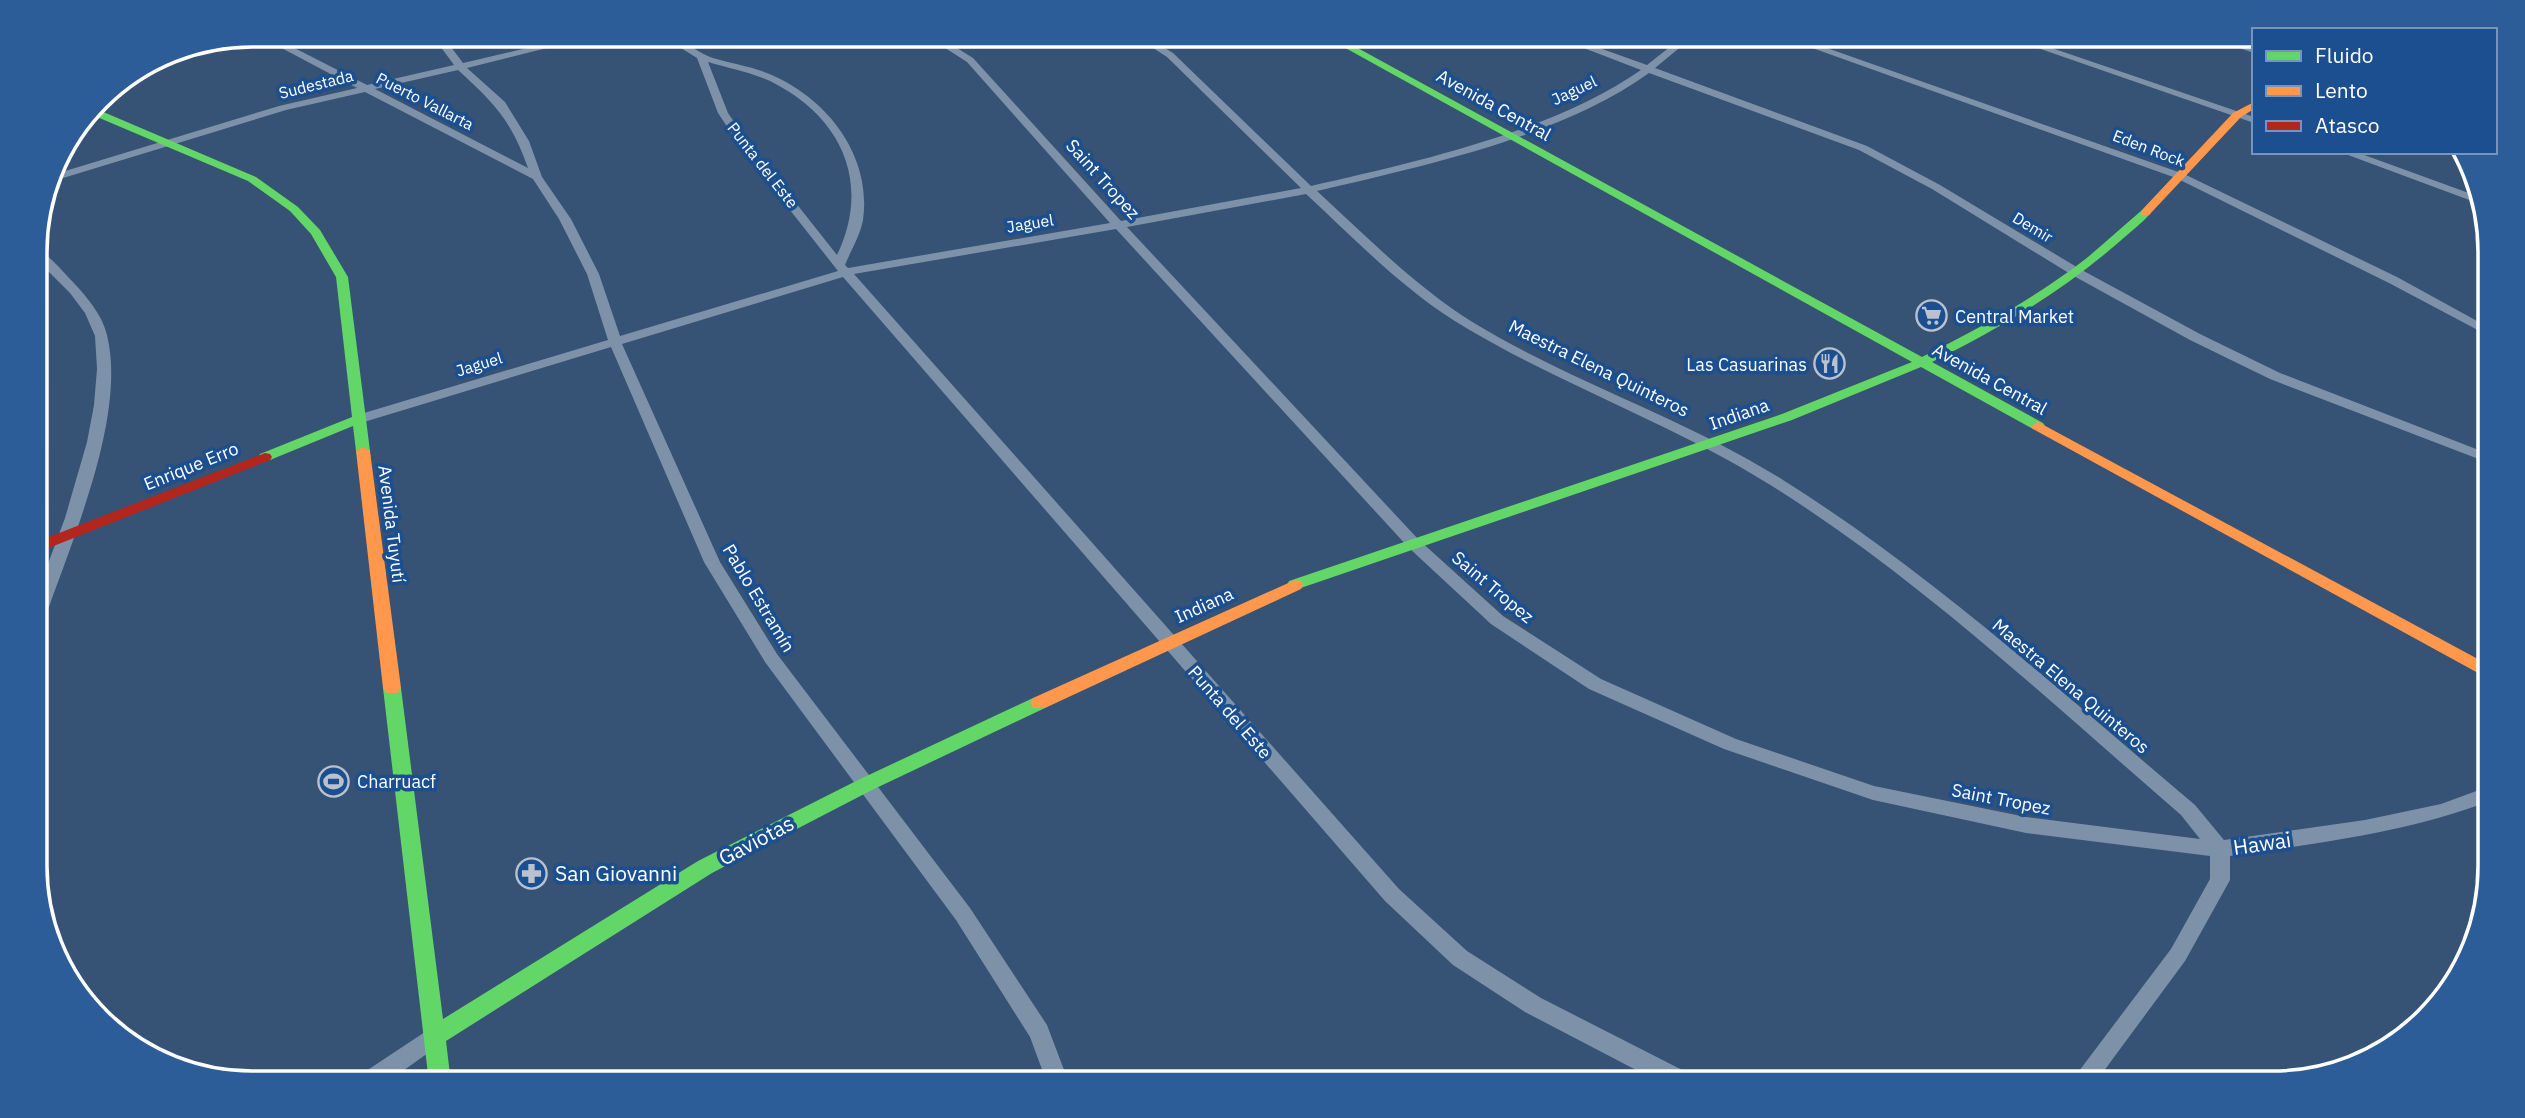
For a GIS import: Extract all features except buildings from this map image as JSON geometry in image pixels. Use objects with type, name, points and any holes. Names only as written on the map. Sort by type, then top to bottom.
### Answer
[{"type":"street","name":"Avenida Central","points":[[1350,47],[2478,667]]},
{"type":"street","name":"Demir","points":[[1589,47],[1863,148],[1936,187],[2076,272],[2195,337],[2275,376],[2478,455]]},
{"type":"street","name":"Jaguel","points":[[359,419],[615,342],[843,269],[1119,226],[1311,192],[1510,135],[1593,103],[1648,69],[1675,47]]},
{"type":"street","name":"Eden Rock","points":[[1816,47],[2180,176],[2393,280],[2478,327]]},
{"type":"street","points":[[2041,47],[2252,119]]},
{"type":"street","name":"Puerto Vallarta","points":[[287,48],[537,177]]},
{"type":"street","name":"Pablo Estramín","points":[[447,48],[460,66],[501,104],[524,141],[537,177],[565,219],[593,274],[615,342],[712,562],[771,658],[970,925],[1039,1032],[1053,1071]]},
{"type":"street","name":"Sudestada","points":[[62,176],[167,143],[365,88],[538,48]]},
{"type":"street","points":[[686,48],[701,57],[774,79],[810,100],[835,128],[852,158],[860,189],[857,223],[843,269]]},
{"type":"street","name":"Saint Tropez","points":[[950,48],[970,60],[1119,226],[1413,544],[1497,620],[1595,684],[1730,744],[1886,795],[2026,825],[2220,849]]},
{"type":"street","name":"Maestra Elena Quinteros","points":[[1158,48],[1170,55],[1311,192],[1427,297],[1471,326],[1541,364],[1712,444],[1778,483],[1877,551],[1952,610],[2188,810],[2220,849]]},
{"type":"street","name":"Punta del Este","points":[[701,57],[723,113],[746,147],[843,269],[1392,895],[1460,958],[1533,1004],[1660,1070]]},
{"type":"street","name":"Indiana","points":[[1168,642],[1287,588],[1841,399],[1925,365],[2021,309],[2076,272],[2146,213],[2237,115],[2252,106]]},
{"type":"street","name":"Avenida Tuyutí","points":[[100,115],[252,179],[316,229],[330,248],[342,277],[438,1071]]},
{"type":"street","points":[[2350,154],[2471,198]]},
{"type":"street","points":[[47,585],[88,471],[103,390],[100,334],[71,285],[48,264]]},
{"type":"street","name":"Enrique Erro","points":[[48,543],[359,419]]},
{"type":"street","name":"Gaviotas","points":[[385,1071],[434,1036],[705,867],[864,785],[1168,642]]},
{"type":"street","name":"Hawai","points":[[2091,1070],[2178,955],[2220,880],[2220,849],[2365,828],[2443,811],[2478,798]]},
{"type":"traffic: fast","points":[[1350,47],[2038,426]]},
{"type":"traffic: fast","points":[[100,115],[252,179],[294,209],[316,232],[342,277],[363,451]]},
{"type":"traffic: fast","points":[[1295,585],[1787,417],[1915,365],[1976,335],[2035,300],[2092,260],[2145,213]]},
{"type":"traffic: fast","points":[[265,457],[359,419]]},
{"type":"traffic: fast","points":[[392,688],[439,1071]]},
{"type":"traffic: fast","points":[[434,1036],[705,867],[865,785],[1039,703]]},
{"type":"traffic: slow","points":[[2145,213],[2237,115],[2252,106]]},
{"type":"traffic: slow","points":[[2038,426],[2478,667]]},
{"type":"traffic: slow","points":[[363,451],[392,688]]},
{"type":"traffic: slow","points":[[1039,703],[1295,585]]},
{"type":"traffic: jam","points":[[48,543],[265,457]]},
{"type":"place","name":"Central Market","points":[[1932,316]]},
{"type":"place","name":"Las Casuarinas","points":[[1830,364]]},
{"type":"place","name":"Charruacf","points":[[334,781]]},
{"type":"place","name":"San Giovanni","points":[[532,873]]}]
